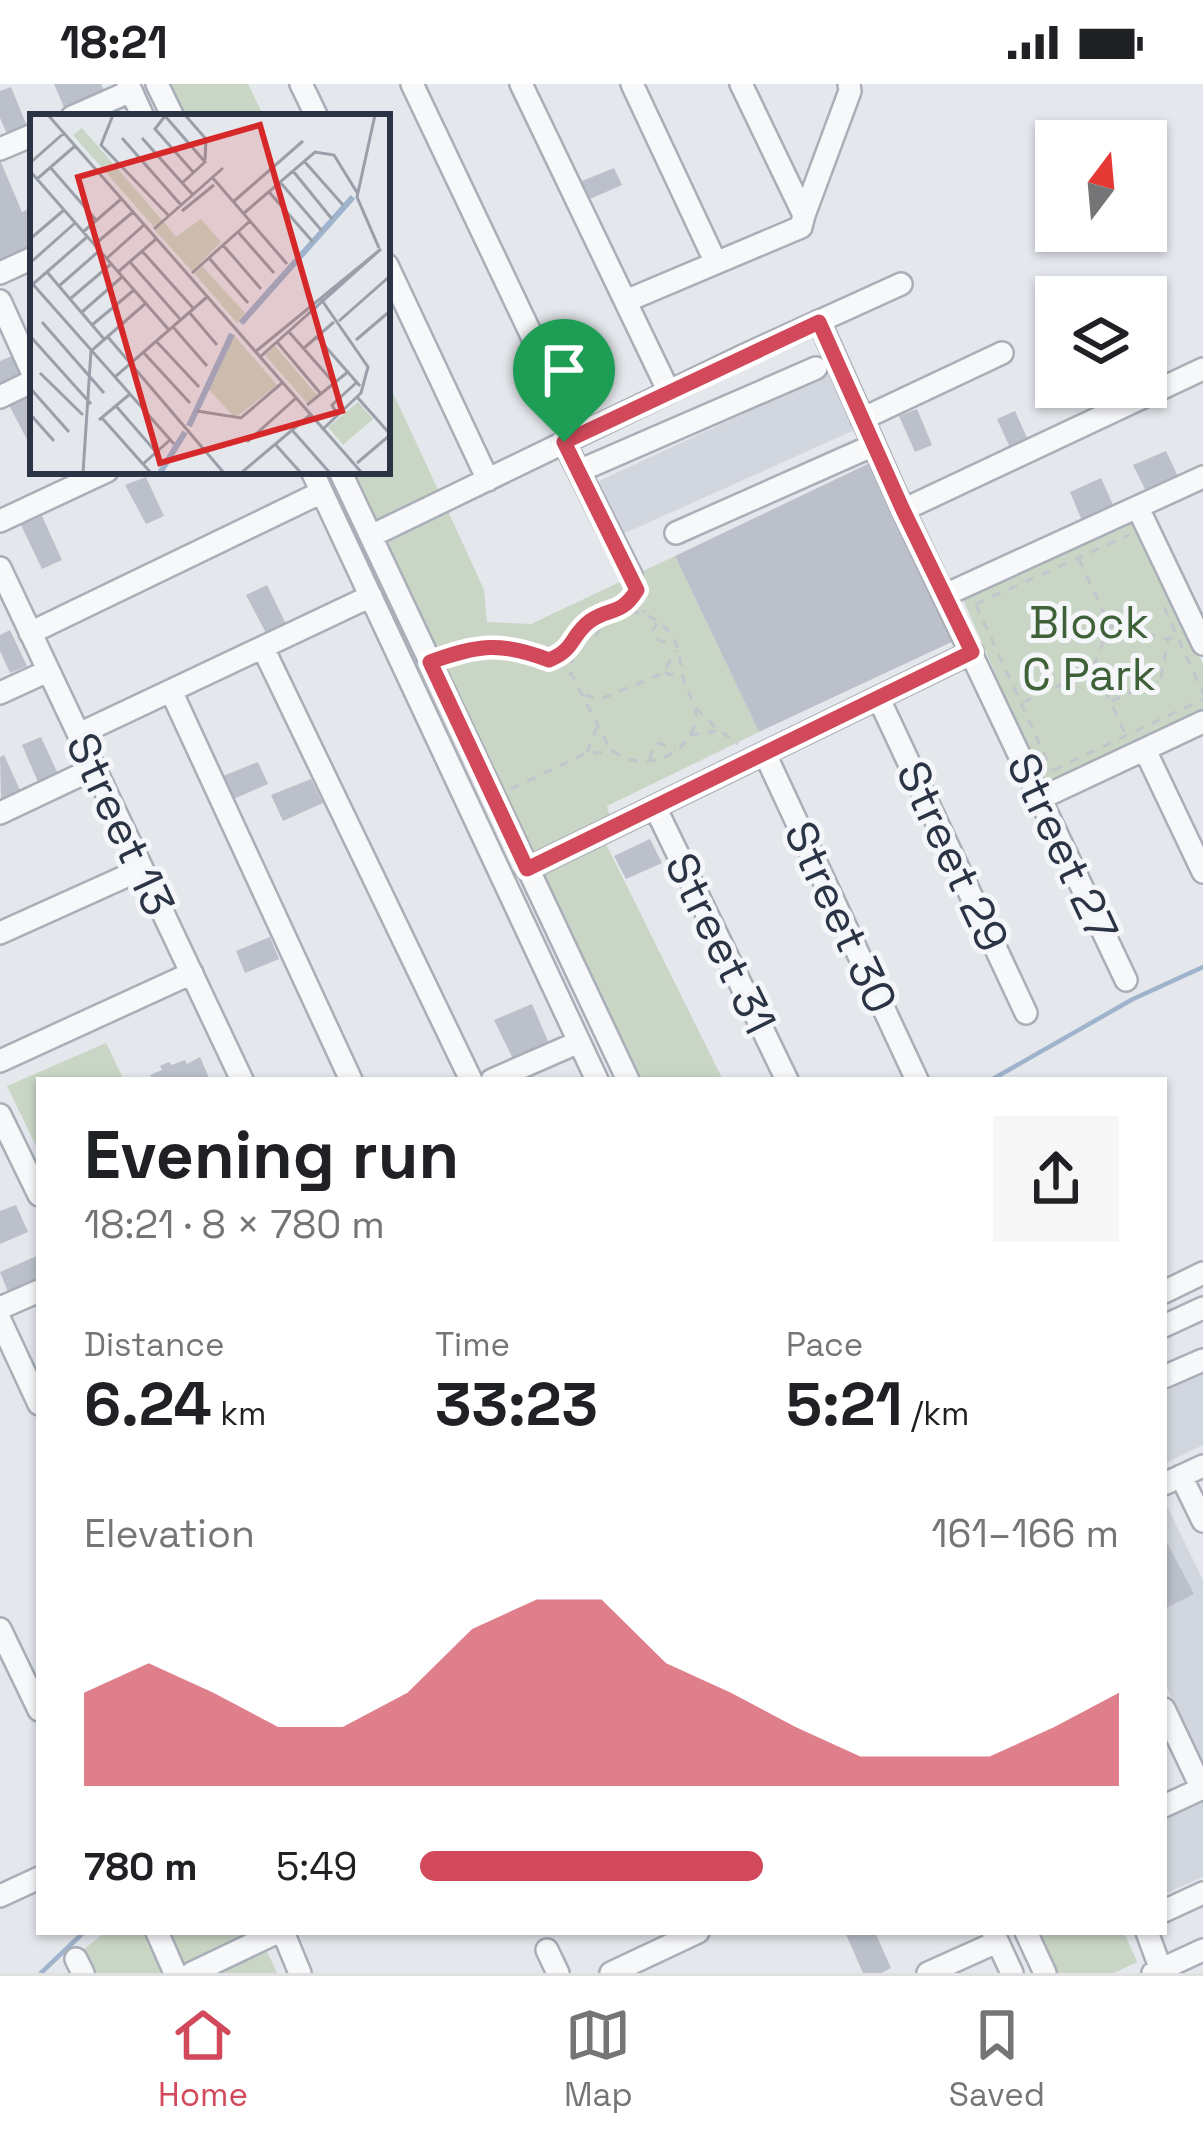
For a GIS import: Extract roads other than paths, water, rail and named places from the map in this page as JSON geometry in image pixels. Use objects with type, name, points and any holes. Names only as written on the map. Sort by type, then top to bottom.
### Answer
[{"type":"street","points":[[158,84],[172,114]]},
{"type":"street","points":[[301,84],[316,114]]},
{"type":"street","points":[[412,84],[572,438],[579,471],[631,575]]},
{"type":"street","points":[[521,84],[669,392]]},
{"type":"street","points":[[632,84],[716,263]]},
{"type":"street","points":[[741,84],[803,214]]},
{"type":"street","points":[[626,301],[801,227],[849,84]]},
{"type":"street","points":[[78,114],[130,87]]},
{"type":"street","points":[[0,149],[30,136]]},
{"type":"street","points":[[0,273],[30,259]]},
{"type":"street","points":[[390,272],[488,480]]},
{"type":"street","points":[[373,536],[901,284]]},
{"type":"street","points":[[0,301],[30,370]]},
{"type":"street","name":"Street 27","points":[[819,322],[1126,980]]},
{"type":"street","points":[[862,419],[1002,353]]},
{"type":"street","points":[[745,355],[761,392]]},
{"type":"street","points":[[579,471],[816,368]]},
{"type":"street","points":[[903,510],[1203,369]]},
{"type":"street","points":[[0,398],[30,379]]},
{"type":"street","points":[[676,532],[874,445]]},
{"type":"street","points":[[0,521],[101,474]]},
{"type":"street","points":[[342,474],[627,1077]]},
{"type":"street","points":[[945,596],[1203,477]]},
{"type":"street","points":[[30,633],[316,482],[596,1077]]},
{"type":"street","points":[[1138,508],[1203,644]]},
{"type":"street","name":"Street 13","points":[[0,569],[241,1077]]},
{"type":"street","points":[[79,734],[371,596]]},
{"type":"street","points":[[263,648],[469,1077]]},
{"type":"street","points":[[527,869],[972,652]]},
{"type":"street","points":[[412,684],[434,669]]},
{"type":"street","points":[[0,693],[48,671]]},
{"type":"street","points":[[171,691],[350,1077]]},
{"type":"street","name":"Street 29","points":[[879,698],[1026,1012]]},
{"type":"street","points":[[1039,799],[1203,722]]},
{"type":"street","points":[[1145,750],[1203,872]]},
{"type":"street","name":"Street 30","points":[[759,757],[916,1077]]},
{"type":"street","points":[[0,813],[95,768]]},
{"type":"street","name":"Street 31","points":[[655,807],[786,1077]]},
{"type":"street","points":[[0,933],[142,868]]},
{"type":"street","points":[[548,975],[572,964]]},
{"type":"street","points":[[0,1061],[192,973]]},
{"type":"street","points":[[500,1077],[579,1042]]},
{"type":"street","points":[[0,1115],[36,1189]]},
{"type":"street","points":[[1167,1291],[1203,1273]]},
{"type":"street","points":[[0,1308],[36,1292]]},
{"type":"street","points":[[1167,1325],[1203,1308]]},
{"type":"street","points":[[0,1320],[36,1398]]},
{"type":"street","points":[[1167,1373],[1203,1360]]},
{"type":"street","points":[[1203,1466],[1173,1480],[1203,1521]]},
{"type":"street","points":[[0,1629],[36,1705]]},
{"type":"street","points":[[1167,1715],[1202,1789],[1167,1805]]},
{"type":"street","points":[[0,1896],[36,1879]]},
{"type":"street","points":[[1167,1910],[1203,1893]]},
{"type":"street","points":[[158,1935],[175,1973]]},
{"type":"street","points":[[192,1973],[274,1935]]},
{"type":"street","points":[[281,1935],[300,1973]]},
{"type":"street","points":[[610,1973],[692,1935]]},
{"type":"street","points":[[1027,1935],[1045,1973]]},
{"type":"street","points":[[1148,1935],[1157,1971],[1203,1950]]},
{"type":"street","points":[[928,1973],[995,1937],[1012,1973]]},
{"type":"street","points":[[548,1950],[558,1973]]},
{"type":"waterway","points":[[996,1077],[1133,999],[1203,967]]},
{"type":"waterway","points":[[41,1973],[81,1935]]},
{"type":"park label","name":"Block C Park","points":[[1089,648]]}]
